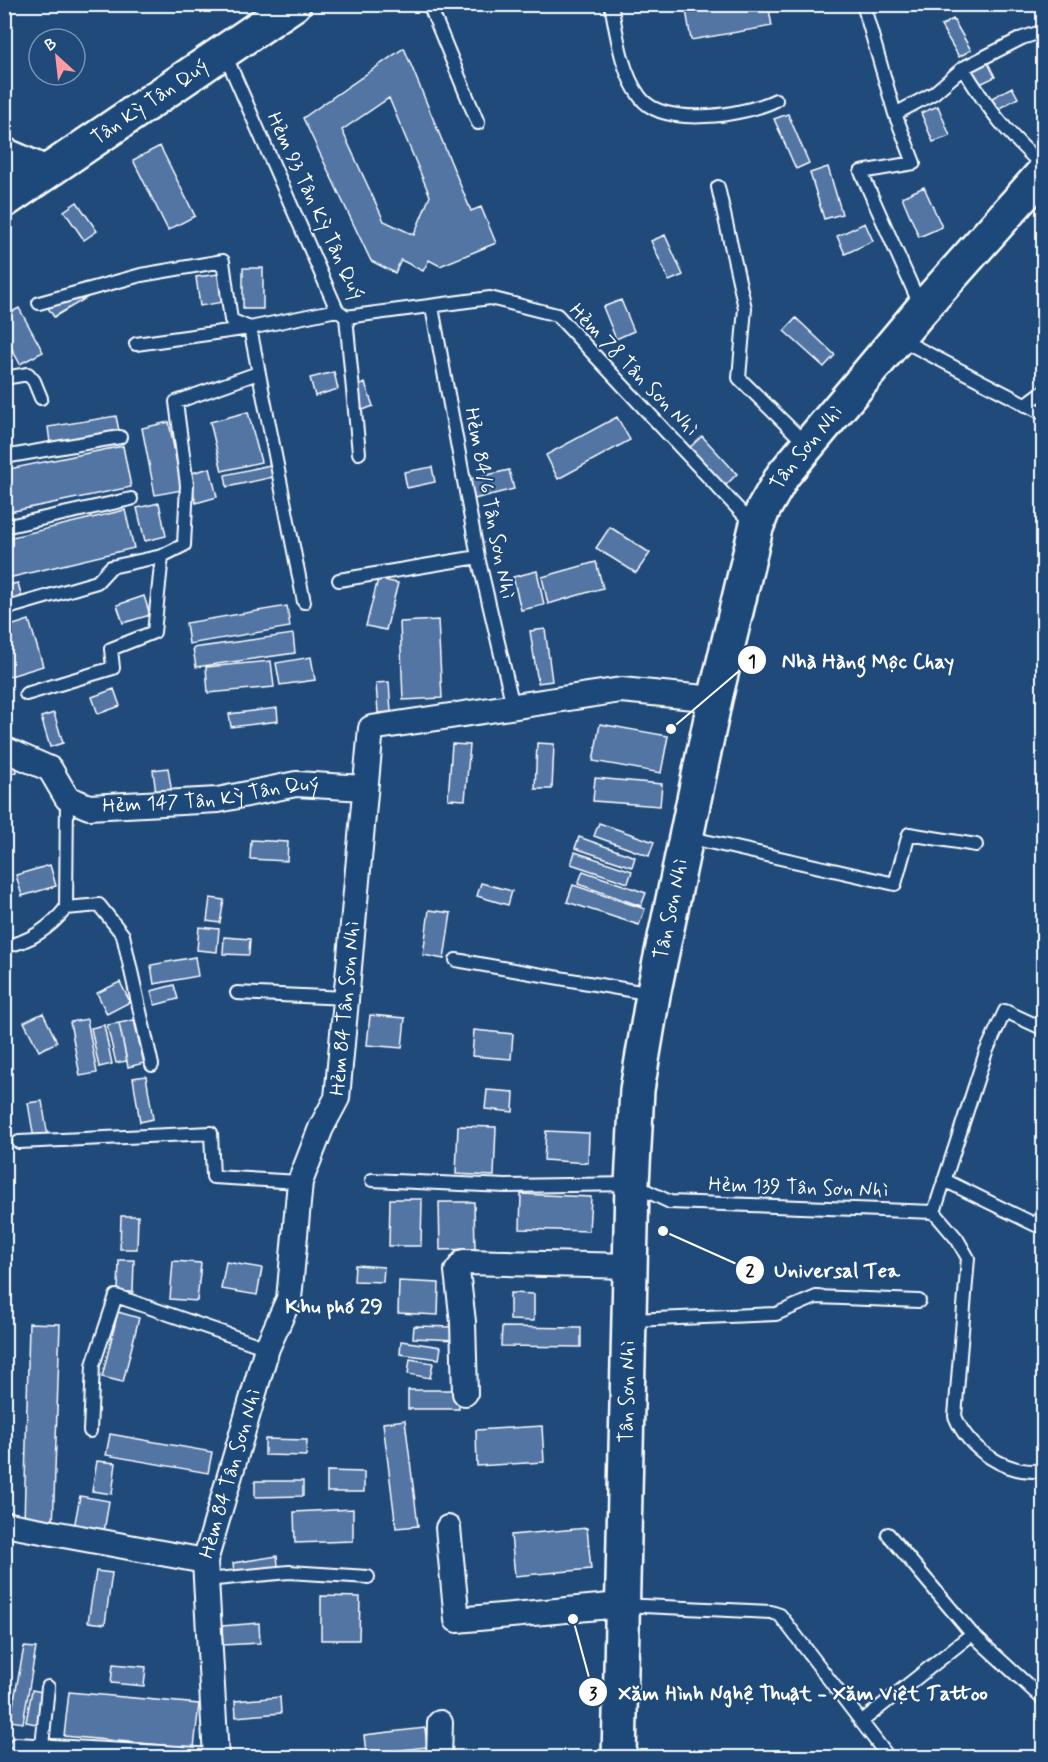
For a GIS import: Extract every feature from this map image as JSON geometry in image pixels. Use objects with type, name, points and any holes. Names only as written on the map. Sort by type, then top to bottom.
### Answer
[{"type":"street","name":"Tân Kỳ Tân Quý","points":[[4,201],[294,4]]},
{"type":"street","points":[[4,155],[44,172]]},
{"type":"street","name":"Tân Sơn Nhì","points":[[619,1758],[632,1184],[638,1090],[653,995],[686,837],[715,699],[756,528],[783,475],[922,309],[1044,170]]},
{"type":"street","name":"Hẻm 84 Tân Sơn Nhì","points":[[216,1756],[206,1570],[267,1348],[289,1299],[300,1182],[321,1128],[337,1098],[370,728],[621,690],[715,699]]},
{"type":"street","points":[[4,749],[50,770],[67,798]]},
{"type":"street","name":"Hẻm 147 Tân Kỳ Tân Quý","points":[[67,798],[89,807],[218,800],[296,784],[365,788]]},
{"type":"street","points":[[465,1393],[463,1322],[457,1271],[464,1262],[631,1266]]},
{"type":"street","points":[[4,1524],[206,1570]]},
{"type":"street","points":[[448,1528],[457,1620],[621,1605]]},
{"type":"street","points":[[439,1758],[440,1723]]},
{"type":"lane","points":[[429,4],[478,123]]},
{"type":"lane","points":[[611,4],[621,56],[640,99],[668,115],[707,116],[760,108],[776,100]]},
{"type":"lane","points":[[863,4],[895,114],[914,163],[861,172],[922,309]]},
{"type":"lane","points":[[895,114],[934,93],[963,68],[1022,38],[1044,31]]},
{"type":"lane","name":"Hẻm 93 Tân Kỳ Tân Quý","points":[[224,51],[341,314],[358,453]]},
{"type":"lane","points":[[963,68],[1006,133],[1044,170]]},
{"type":"lane","points":[[718,187],[745,308],[739,378],[808,446]]},
{"type":"lane","points":[[39,303],[141,275],[223,261],[231,320],[250,328],[304,602]]},
{"type":"lane","name":"Hẻm 78 Tân Sơn Nhì","points":[[136,344],[341,314],[432,307],[490,298],[557,315],[756,528]]},
{"type":"lane","name":"Hẻm 84/6 Tân Sơn Nhì","points":[[432,307],[478,557],[513,706]]},
{"type":"lane","points":[[899,338],[1044,414]]},
{"type":"lane","points":[[4,609],[97,582],[111,567],[162,556],[184,545],[187,485],[176,402],[258,373]]},
{"type":"lane","points":[[4,378],[27,374],[34,381],[41,398]]},
{"type":"lane","points":[[1025,405],[1044,391]]},
{"type":"lane","points":[[4,457],[120,437]]},
{"type":"lane","points":[[4,527],[131,499]]},
{"type":"lane","points":[[26,694],[113,668],[111,649],[154,632],[162,556]]},
{"type":"lane","points":[[339,580],[478,557]]},
{"type":"lane","points":[[4,945],[16,944],[53,925],[66,908],[67,798]]},
{"type":"lane","points":[[686,837],[895,884],[909,834],[976,845]]},
{"type":"lane","points":[[66,908],[99,905],[123,935],[152,1065]]},
{"type":"lane","points":[[456,960],[653,995]]},
{"type":"lane","points":[[237,993],[346,998]]},
{"type":"lane","points":[[1044,1029],[1005,1011],[986,1052],[934,1212],[957,1239],[968,1258],[955,1416],[965,1436],[994,1460],[1017,1470],[1044,1470]]},
{"type":"lane","points":[[19,1142],[211,1133],[213,1177],[300,1182]]},
{"type":"lane","points":[[372,1180],[506,1186],[632,1184]]},
{"type":"lane","points":[[944,1180],[1036,1225],[1044,1212]]},
{"type":"lane","name":"Hẻm 139 Tân Sơn Nhì","points":[[632,1184],[670,1202],[934,1212]]},
{"type":"lane","points":[[90,1431],[93,1365],[116,1296],[267,1348]]},
{"type":"lane","points":[[630,1320],[776,1314],[816,1297],[919,1301]]},
{"type":"lane","points":[[888,1534],[972,1634],[1044,1700]]},
{"type":"lane","points":[[206,1570],[368,1577]]},
{"type":"lane","points":[[621,1605],[771,1612],[780,1615],[889,1758]]},
{"type":"lane","points":[[861,1722],[972,1634]]},
{"type":"lane","points":[[42,1746],[48,1687]]},
{"type":"lane","points":[[16,1744],[216,1756]]},
{"type":"building","points":[[685,4],[768,4],[772,26],[691,40]]},
{"type":"building","points":[[953,19],[971,50],[959,57],[941,26]]},
{"type":"building","points":[[404,48],[471,211],[481,207],[496,243],[440,266],[429,260],[423,271],[401,260],[395,273],[371,261],[303,118]],"holes":[[[389,98],[430,196],[414,235],[384,221],[342,130]]]},
{"type":"building","points":[[986,59],[995,77],[976,86],[967,69]]},
{"type":"building","points":[[1012,87],[1018,98],[996,110],[990,99]]},
{"type":"building","points":[[938,106],[950,136],[933,142],[921,113]]},
{"type":"building","points":[[788,114],[809,163],[796,169],[774,119]]},
{"type":"building","points":[[160,146],[195,216],[168,230],[133,160]]},
{"type":"building","points":[[828,167],[842,214],[824,219],[810,173]]},
{"type":"building","points":[[924,187],[942,227],[919,237],[902,197]]},
{"type":"building","points":[[77,202],[97,231],[84,240],[64,211]]},
{"type":"building","points":[[865,223],[873,241],[845,254],[837,236]]},
{"type":"building","points":[[665,235],[683,275],[669,281],[651,241]]},
{"type":"building","points":[[243,268],[263,268],[263,309],[243,309]]},
{"type":"building","points":[[219,274],[223,302],[200,306],[196,277]]},
{"type":"building","points":[[86,282],[93,294],[54,317],[46,305]]},
{"type":"building","points":[[621,300],[634,331],[616,339],[603,307]]},
{"type":"building","points":[[19,308],[43,352],[20,364],[4,334],[4,316]]},
{"type":"building","points":[[796,318],[835,355],[824,367],[784,331]]},
{"type":"building","points":[[334,372],[338,389],[315,396],[310,378]]},
{"type":"building","points":[[365,383],[373,406],[358,412],[355,388]]},
{"type":"building","points":[[248,412],[261,462],[222,471],[210,422]]},
{"type":"building","points":[[116,416],[119,431],[50,443],[48,427]]},
{"type":"building","points":[[617,417],[630,440],[558,479],[546,455]]},
{"type":"building","points":[[169,422],[182,490],[155,495],[142,428]]},
{"type":"building","points":[[702,436],[737,474],[723,488],[688,449]]},
{"type":"building","points":[[123,446],[131,487],[4,513],[4,470]]},
{"type":"building","points":[[270,465],[273,477],[227,487],[225,475]]},
{"type":"building","points":[[432,467],[435,482],[407,488],[404,472]]},
{"type":"building","points":[[210,468],[217,497],[196,503],[188,474]]},
{"type":"building","points":[[509,470],[514,489],[474,499],[470,479]]},
{"type":"building","points":[[159,503],[166,536],[145,541],[137,508]]},
{"type":"building","points":[[125,510],[134,548],[4,579],[4,539]]},
{"type":"building","points":[[610,527],[650,553],[636,573],[596,548]]},
{"type":"building","points":[[596,562],[603,588],[548,604],[542,577]]},
{"type":"building","points":[[537,571],[544,605],[521,610],[513,577]]},
{"type":"building","points":[[378,579],[398,583],[386,630],[366,626]]},
{"type":"building","points":[[18,583],[24,606],[4,611],[4,586]]},
{"type":"building","points":[[144,596],[150,615],[123,623],[117,605]]},
{"type":"building","points":[[287,606],[290,627],[189,644],[186,623]]},
{"type":"building","points":[[29,620],[43,666],[4,678],[4,628]]},
{"type":"building","points":[[438,620],[442,698],[403,700],[400,622]]},
{"type":"building","points":[[545,629],[552,681],[538,683],[530,631]]},
{"type":"building","points":[[293,634],[295,653],[196,667],[193,648]]},
{"type":"building","points":[[311,657],[315,680],[280,685],[276,663]]},
{"type":"building","points":[[271,661],[274,687],[208,693],[206,667]]},
{"type":"building","points":[[389,682],[391,712],[378,713],[376,683]]},
{"type":"building","points":[[114,689],[120,706],[98,714],[92,697]]},
{"type":"building","points":[[277,708],[278,721],[231,727],[229,714]]},
{"type":"building","points":[[54,713],[63,743],[50,747],[41,717]]},
{"type":"building","points":[[600,724],[668,736],[661,773],[593,761]]},
{"type":"building","points":[[537,743],[554,744],[552,789],[535,789]]},
{"type":"building","points":[[452,744],[470,745],[465,800],[448,799]]},
{"type":"building","points":[[14,762],[17,772],[4,775],[4,764]]},
{"type":"building","points":[[168,768],[173,800],[157,802],[153,770]]},
{"type":"building","points":[[595,778],[662,784],[660,806],[593,801]]},
{"type":"building","points":[[599,823],[654,842],[649,856],[594,836]]},
{"type":"building","points":[[579,837],[635,857],[632,867],[575,848]]},
{"type":"building","points":[[251,840],[288,842],[287,861],[250,859]]},
{"type":"building","points":[[575,852],[632,871],[628,883],[571,864]]},
{"type":"building","points":[[50,865],[56,886],[22,896],[16,875]]},
{"type":"building","points":[[583,871],[646,893],[641,906],[578,884]]},
{"type":"building","points":[[481,883],[512,891],[508,905],[477,896]]},
{"type":"building","points":[[573,885],[645,909],[639,925],[567,902]]},
{"type":"building","points":[[210,898],[224,900],[220,923],[207,921]]},
{"type":"building","points":[[429,910],[451,913],[444,959],[423,955]]},
{"type":"building","points":[[199,927],[219,929],[217,952],[197,950]]},
{"type":"building","points":[[224,937],[250,939],[249,955],[223,954]]},
{"type":"building","points":[[195,957],[198,976],[154,984],[151,965]]},
{"type":"building","points":[[120,982],[130,1002],[107,1014],[97,993]]},
{"type":"building","points":[[174,985],[178,999],[155,1005],[151,991]]},
{"type":"building","points":[[43,1013],[57,1042],[39,1051],[24,1022]]},
{"type":"building","points":[[370,1015],[405,1018],[402,1048],[367,1045]]},
{"type":"building","points":[[87,1019],[97,1073],[80,1076],[70,1022]]},
{"type":"building","points":[[134,1020],[144,1063],[128,1067],[119,1023]]},
{"type":"building","points":[[119,1023],[127,1061],[116,1063],[107,1025]]},
{"type":"building","points":[[104,1025],[112,1064],[99,1067],[91,1028]]},
{"type":"building","points":[[474,1030],[513,1034],[511,1059],[472,1056]]},
{"type":"building","points":[[146,1076],[153,1119],[140,1122],[133,1078]]},
{"type":"building","points":[[487,1090],[514,1092],[513,1112],[485,1109]]},
{"type":"building","points":[[42,1101],[48,1137],[34,1139],[28,1103]]},
{"type":"building","points":[[458,1126],[496,1127],[494,1176],[456,1174]]},
{"type":"building","points":[[546,1131],[589,1133],[588,1163],[544,1160]]},
{"type":"building","points":[[521,1194],[591,1197],[589,1231],[520,1229]]},
{"type":"building","points":[[390,1199],[422,1199],[421,1246],[389,1246]]},
{"type":"building","points":[[439,1202],[474,1202],[475,1249],[440,1250]]},
{"type":"building","points":[[121,1216],[138,1216],[137,1249],[120,1249]]},
{"type":"building","points":[[119,1260],[134,1260],[133,1292],[118,1292]]},
{"type":"building","points":[[173,1261],[201,1263],[197,1301],[170,1299]]},
{"type":"building","points":[[226,1262],[262,1268],[257,1295],[221,1289]]},
{"type":"building","points":[[355,1265],[384,1267],[383,1282],[354,1281]]},
{"type":"building","points":[[399,1281],[439,1283],[438,1315],[398,1313]]},
{"type":"building","points":[[510,1293],[534,1294],[534,1321],[510,1320]]},
{"type":"building","points":[[118,1312],[139,1318],[123,1382],[102,1377]]},
{"type":"building","points":[[29,1323],[60,1324],[53,1528],[24,1524]]},
{"type":"building","points":[[414,1326],[457,1327],[456,1340],[413,1338]]},
{"type":"building","points":[[502,1327],[581,1328],[581,1347],[501,1346]]},
{"type":"building","points":[[401,1341],[441,1347],[439,1359],[400,1354]]},
{"type":"building","points":[[410,1359],[433,1363],[430,1378],[408,1374]]},
{"type":"building","points":[[408,1390],[459,1390],[459,1409],[408,1409]]},
{"type":"building","points":[[405,1420],[418,1526],[396,1528],[383,1423]]},
{"type":"building","points":[[542,1426],[544,1462],[477,1466],[476,1430]]},
{"type":"building","points":[[110,1434],[212,1452],[208,1473],[106,1455]]},
{"type":"building","points":[[265,1439],[307,1440],[306,1456],[265,1455]]},
{"type":"building","points":[[97,1461],[116,1463],[112,1494],[92,1491]]},
{"type":"building","points":[[327,1471],[364,1472],[364,1492],[327,1492]]},
{"type":"building","points":[[255,1481],[303,1481],[303,1496],[255,1497]]},
{"type":"building","points":[[80,1496],[109,1501],[103,1538],[73,1533]]},
{"type":"building","points":[[353,1509],[353,1541],[295,1543],[294,1512]]},
{"type":"building","points":[[587,1528],[591,1569],[515,1576],[511,1535]]},
{"type":"building","points":[[277,1556],[279,1574],[235,1581],[233,1563]]},
{"type":"building","points":[[96,1571],[112,1573],[105,1624],[88,1622]]},
{"type":"building","points":[[321,1596],[360,1597],[359,1640],[321,1640]]},
{"type":"building","points":[[259,1623],[260,1643],[223,1645],[222,1626]]},
{"type":"building","points":[[24,1647],[36,1648],[23,1723],[10,1721]]},
{"type":"building","points":[[113,1664],[146,1667],[144,1686],[111,1683]]},
{"type":"building","points":[[32,1690],[48,1693],[41,1725],[26,1722]]},
{"type":"building","points":[[69,1692],[199,1704],[194,1748],[64,1736]]},
{"type":"building","points":[[280,1697],[281,1713],[236,1717],[235,1701]]},
{"type":"building","points":[[425,1728],[427,1747],[366,1754],[364,1735]]},
{"type":"building","points":[[17,1751],[57,1752],[57,1758],[17,1758]]},
{"type":"building","points":[[496,1754],[531,1756],[531,1758],[496,1758]]},
{"type":"place","name":"Nhà Hàng Mộc Chay","points":[[671,729]]},
{"type":"place","name":"Universal Tea","points":[[663,1231]]},
{"type":"place","name":"Xăm Hình Nghệ Thuật - Xăm Việt Tattoo","points":[[573,1619]]},
{"type":"district","name":"Khu phố 29","points":[[334,1307]]}]
